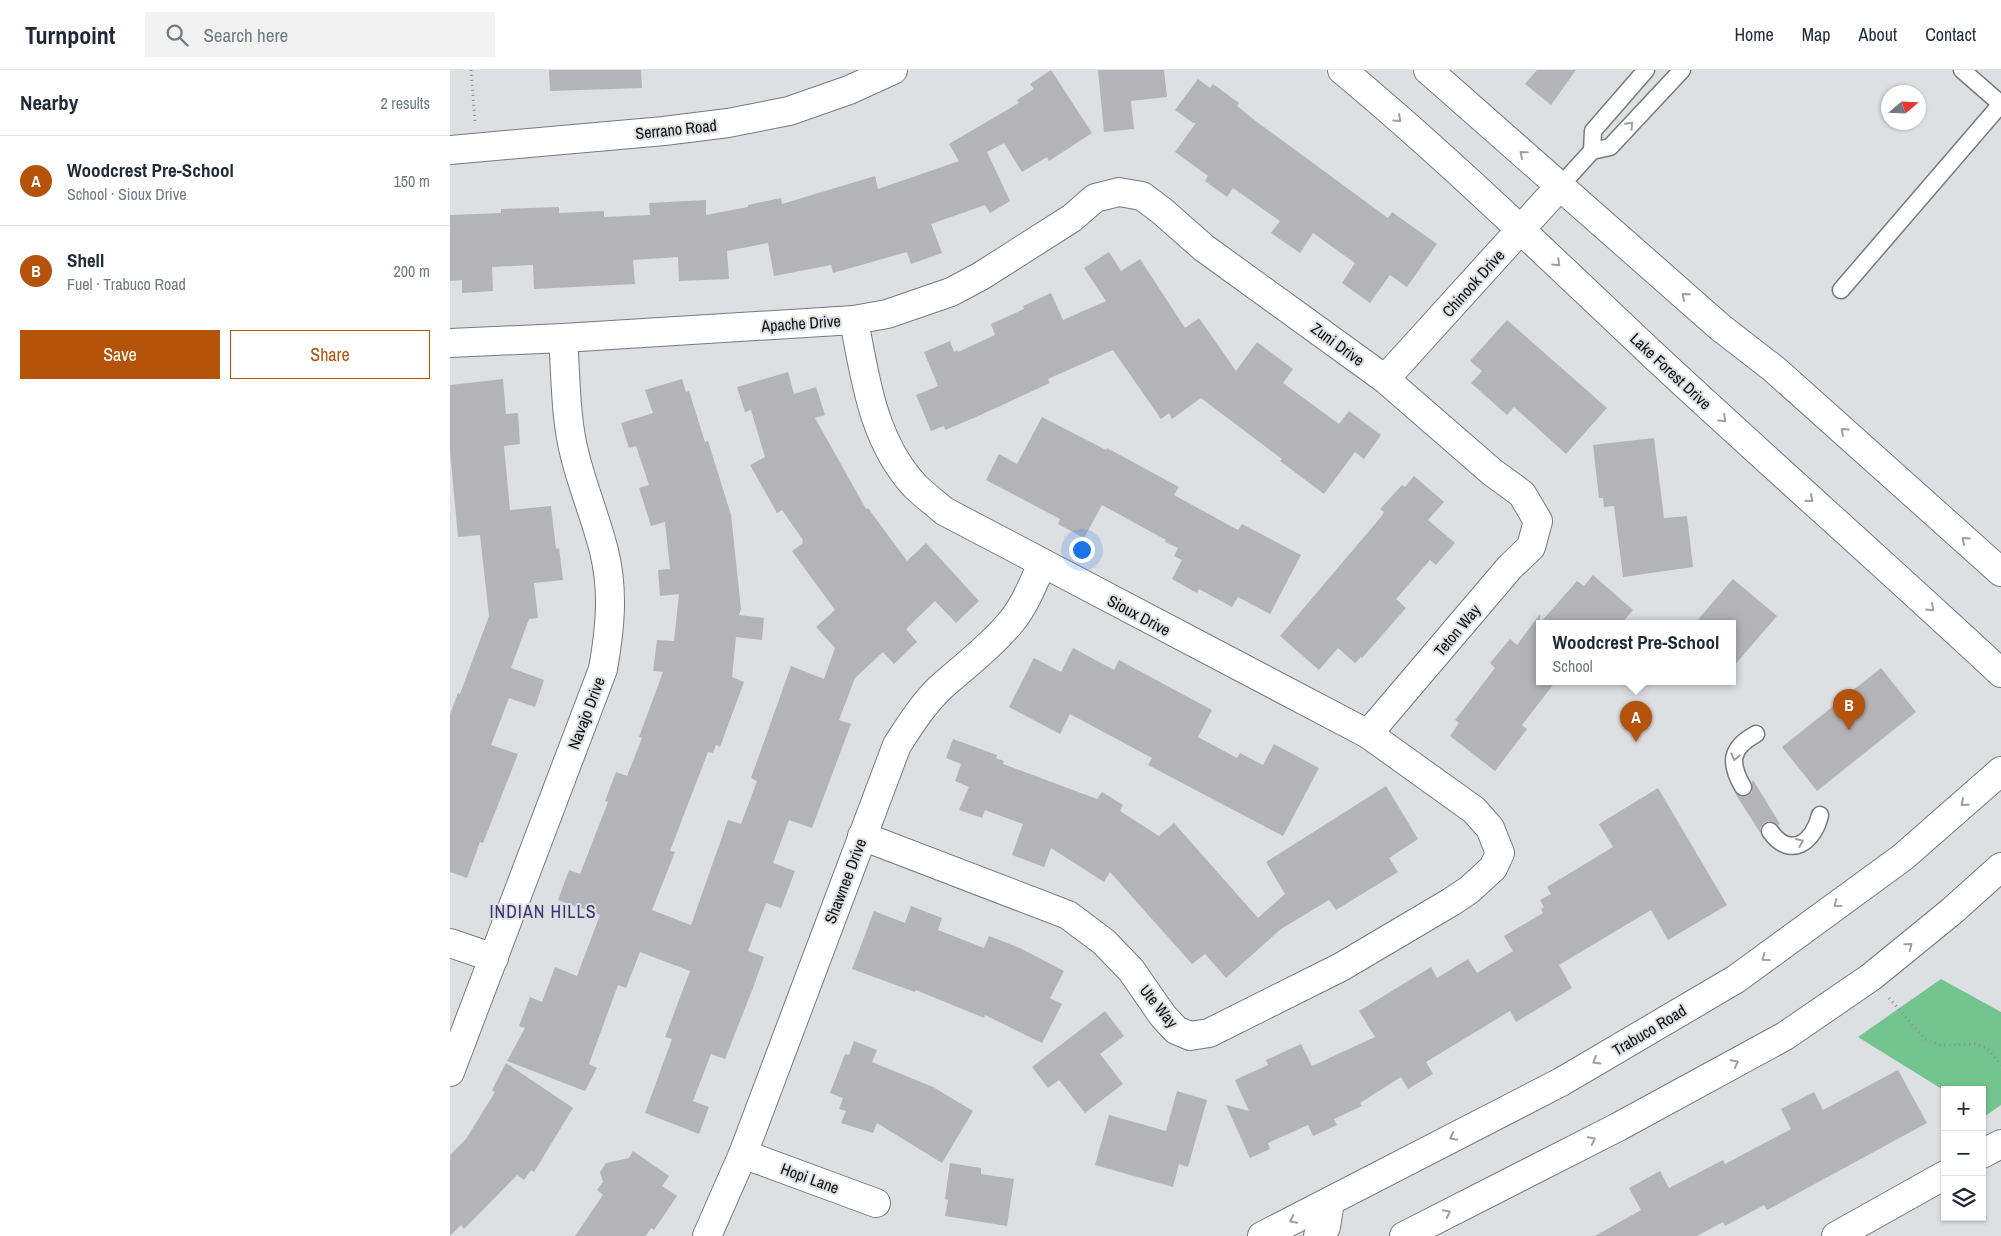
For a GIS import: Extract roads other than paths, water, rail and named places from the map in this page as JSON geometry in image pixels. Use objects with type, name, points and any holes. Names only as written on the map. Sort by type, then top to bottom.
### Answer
[{"type":"street","name":"Serrano Road","points":[[450,150],[728,124],[789,111],[849,90],[893,70]]},
{"type":"street","name":"Lake Forest Drive","points":[[1342,70],[1521,229],[1746,440],[2001,673]]},
{"type":"street","points":[[1428,70],[1721,328],[1774,369],[2001,572]]},
{"type":"street","name":"Chinook Drive","points":[[1385,379],[1560,186]]},
{"type":"street","name":"Apache Drive","points":[[450,342],[563,338],[854,320],[887,314],[951,292],[1072,218],[1095,198],[1119,192]]},
{"type":"street","name":"Zuni Drive","points":[[1119,192],[1142,196],[1204,248],[1385,379],[1492,472],[1522,494],[1538,521]]},
{"type":"street","name":"Sioux Drive","points":[[854,320],[867,387],[877,422],[891,452],[915,485],[944,511],[1368,734],[1474,810],[1490,828],[1500,853]]},
{"type":"street","name":"Navajo Drive","points":[[450,1072],[603,669],[609,634],[611,605],[608,569],[575,456],[568,412],[563,338]]},
{"type":"street","name":"Teton Way","points":[[1368,734],[1510,567],[1531,547],[1538,521]]},
{"type":"street","name":"Shawnee Drive","points":[[707,1236],[743,1154],[897,745],[917,714],[940,689],[991,644],[1012,621],[1026,599],[1042,564]]},
{"type":"street","name":"Trabuco Road","points":[[1262,1236],[1561,1082],[1736,978],[1904,857],[2001,771]]},
{"type":"street","name":"Ute Way","points":[[862,836],[1068,915],[1104,942],[1131,970],[1163,1016],[1176,1030],[1190,1036],[1209,1033],[1350,962],[1469,890],[1493,868],[1500,853]]},
{"type":"street","points":[[1404,1236],[1618,1127],[1776,1041],[1871,977],[1952,911],[2001,867]]},
{"type":"street","points":[[450,943],[494,958]]},
{"type":"street","points":[[1986,1152],[2001,1144]]},
{"type":"street","name":"Hopi Lane","points":[[743,1154],[876,1203]]},
{"type":"street","points":[[1836,1236],[1943,1176]]},
{"type":"street","points":[[1318,1236],[1326,1227],[1330,1201]]},
{"type":"lane","points":[[1592,151],[1593,131],[1646,70]]},
{"type":"lane","points":[[1560,186],[1592,151],[1610,146],[1682,70]]},
{"type":"lane","points":[[1841,290],[2001,104],[1962,70]]},
{"type":"lane","points":[[1743,787],[1734,767],[1734,755],[1739,746],[1756,734]]},
{"type":"lane","points":[[1770,831],[1777,841],[1786,846],[1796,846],[1806,840],[1817,829],[1820,815]]},
{"type":"place","name":"Shell","points":[[1849,730]]},
{"type":"place","name":"Woodcrest Pre-School","points":[[1636,742]]},
{"type":"district","name":"INDIAN HILLS","points":[[543,912]]}]
